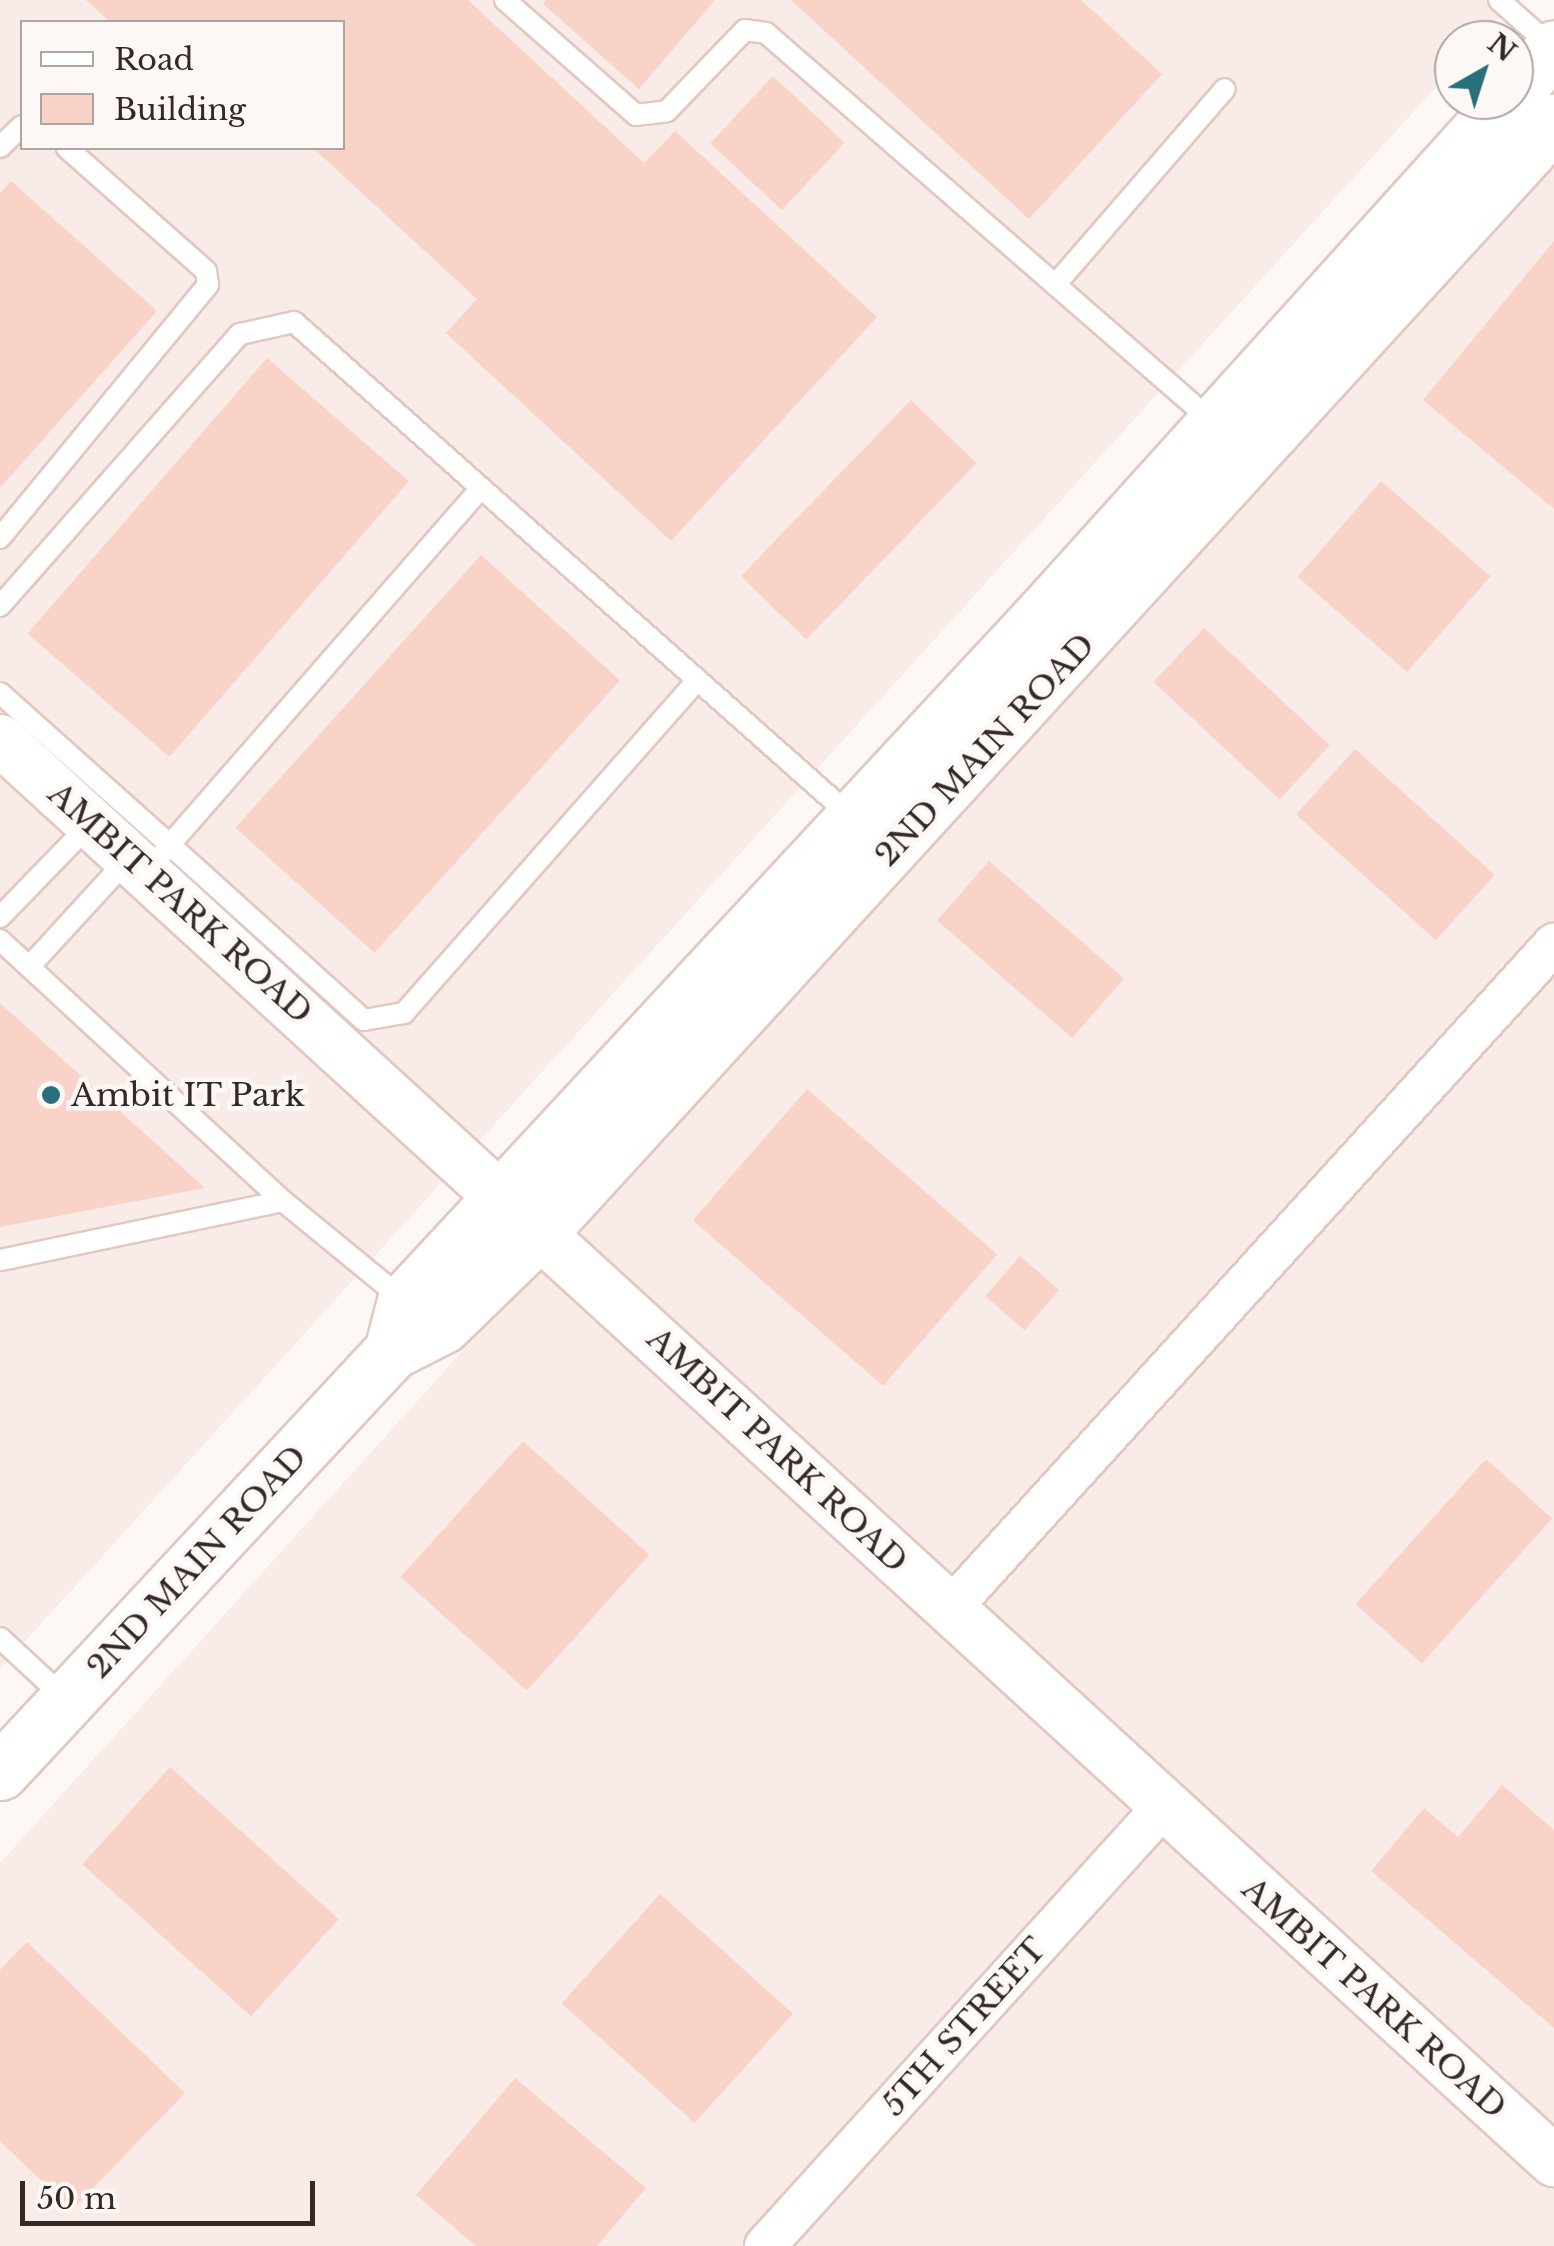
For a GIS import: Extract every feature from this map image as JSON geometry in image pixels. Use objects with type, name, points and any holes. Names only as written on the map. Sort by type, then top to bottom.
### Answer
[{"type":"main road","points":[[1534,70],[1554,48]]},
{"type":"main road","name":"2ND MAIN ROAD","points":[[522,1214],[854,818],[1489,120]]},
{"type":"main road","name":"2ND MAIN ROAD","points":[[0,1772],[69,1701],[398,1326],[522,1214],[1554,122]]},
{"type":"street","name":"AMBIT PARK ROAD","points":[[0,740],[91,822],[148,858],[522,1214],[949,1610],[1554,2161]]},
{"type":"street","points":[[949,1610],[1554,944]]},
{"type":"street","name":"5TH STREET","points":[[765,2246],[1163,1807]]},
{"type":"lane","points":[[505,0],[636,115],[668,111],[745,30],[766,32],[1214,424]]},
{"type":"lane","points":[[1500,0],[1554,48]]},
{"type":"lane","points":[[1055,285],[1224,89]]},
{"type":"lane","points":[[0,147],[20,128]]},
{"type":"lane","points":[[0,538],[208,284],[206,272],[69,150]]},
{"type":"lane","points":[[0,606],[240,334],[294,322],[854,818]]},
{"type":"lane","points":[[29,967],[148,858],[481,488]]},
{"type":"lane","points":[[0,693],[148,858],[364,1020],[404,1013],[698,680]]},
{"type":"lane","points":[[0,917],[91,822]]},
{"type":"lane","points":[[0,940],[283,1201],[398,1326]]},
{"type":"lane","points":[[0,1260],[283,1201]]},
{"type":"lane","points":[[0,1638],[69,1701]]},
{"type":"shaded area","points":[[0,0],[1515,0],[1497,20],[1434,20],[1434,89],[0,1669]]},
{"type":"shaded area","points":[[1554,143],[1554,2246],[0,2246],[0,1863]]},
{"type":"building","points":[[86,0],[468,0],[644,163],[675,131],[877,317],[671,541],[446,333],[477,299],[315,150],[345,150],[345,20],[108,20]]},
{"type":"building","points":[[546,0],[715,0],[639,89],[543,4]]},
{"type":"building","points":[[791,0],[1081,0],[1162,74],[1029,219]]},
{"type":"building","points":[[773,76],[845,143],[782,210],[710,143]]},
{"type":"building","points":[[11,181],[157,311],[0,488],[0,193]]},
{"type":"building","points":[[1554,241],[1554,509],[1423,400]]},
{"type":"building","points":[[267,358],[409,481],[169,757],[28,633]]},
{"type":"building","points":[[911,400],[976,463],[806,639],[741,576]]},
{"type":"building","points":[[1381,481],[1490,576],[1407,672],[1298,577]]},
{"type":"building","points":[[481,555],[620,680],[374,953],[235,828]]},
{"type":"building","points":[[1204,628],[1330,745],[1279,799],[1154,682]]},
{"type":"building","points":[[1355,749],[1495,875],[1436,940],[1296,814]]},
{"type":"building","points":[[989,861],[1124,978],[1072,1038],[937,921]]},
{"type":"building","name":"Ambit IT Park","points":[[0,1003],[205,1188],[0,1227]]},
{"type":"building","points":[[807,1089],[997,1254],[883,1386],[693,1220]]},
{"type":"building","points":[[1020,1256],[1059,1290],[1024,1330],[985,1296]]},
{"type":"building","points":[[523,1441],[649,1555],[527,1691],[401,1577]]},
{"type":"building","points":[[1486,1459],[1552,1519],[1422,1663],[1356,1604]]},
{"type":"building","points":[[170,1767],[339,1919],[251,2016],[82,1864]]},
{"type":"building","points":[[1502,1785],[1554,1830],[1554,2028],[1371,1871],[1424,1808],[1458,1837]]},
{"type":"building","points":[[660,1894],[793,2014],[695,2123],[562,2003]]},
{"type":"building","points":[[27,1942],[185,2093],[72,2210],[0,2141],[0,1970]]},
{"type":"building","points":[[515,2078],[646,2188],[597,2246],[476,2246],[416,2195]]},
{"type":"place","name":"Ambit IT Park","points":[[51,1095]]}]
